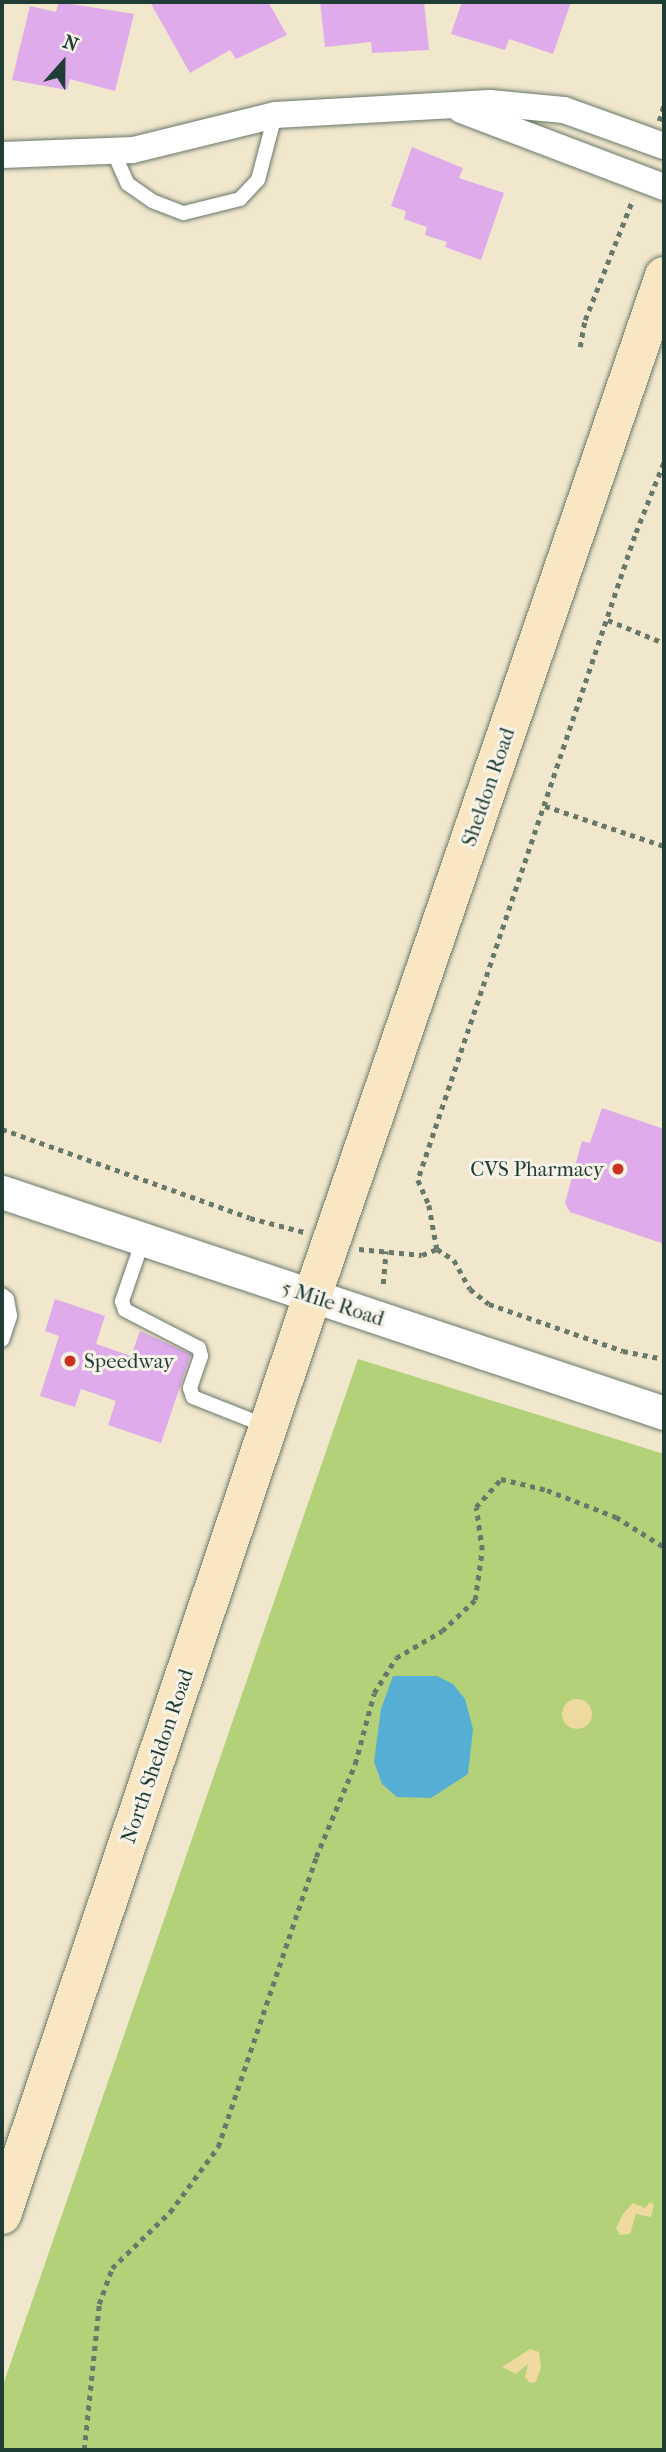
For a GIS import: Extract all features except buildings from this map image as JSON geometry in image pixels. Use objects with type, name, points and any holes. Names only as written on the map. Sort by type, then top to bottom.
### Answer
[{"type":"main road","name":"Sheldon Road","points":[[312,1297],[664,276]]},
{"type":"main road","name":"North Sheldon Road","points":[[2,2215],[312,1297]]},
{"type":"street","points":[[2,155],[133,150],[275,115],[490,103],[564,110],[658,144]]},
{"type":"street","points":[[446,104],[652,182]]},
{"type":"street","name":"5 Mile Road","points":[[2,1192],[664,1413]]},
{"type":"lane","points":[[113,151],[128,184],[152,201],[184,213],[240,199],[258,180],[275,115]]},
{"type":"lane","points":[[143,1240],[122,1301],[125,1310],[199,1348],[201,1356],[190,1388],[193,1398],[268,1426]]},
{"type":"lane","points":[[2,1295],[7,1299],[10,1316],[2,1340]]},
{"type":"path","points":[[658,144],[664,105]]},
{"type":"path","points":[[580,347],[585,320],[652,182]]},
{"type":"path","points":[[664,463],[419,1172],[437,1249],[454,1261],[470,1289],[489,1304],[622,1351],[664,1359]]},
{"type":"path","points":[[608,620],[664,643]]},
{"type":"path","points":[[545,806],[664,846]]},
{"type":"path","points":[[2,1129],[237,1214],[299,1230]]},
{"type":"path","points":[[372,1252],[422,1255],[437,1249]]},
{"type":"path","points":[[383,1284],[386,1251]]},
{"type":"path","points":[[85,2450],[99,2304],[112,2268],[170,2212],[218,2147],[316,1857],[355,1764],[374,1693],[396,1658],[442,1631],[475,1600],[482,1550],[476,1507],[500,1479],[547,1490],[616,1517],[664,1547]]},
{"type":"green space","points":[[358,1359],[664,1454],[664,2450],[2,2450],[2,2388]]},
{"type":"sand","points":[[577,1699],[588,1703],[592,1714],[588,1725],[577,1729],[566,1725],[562,1714],[566,1703]]},
{"type":"sand","points":[[650,2202],[654,2205],[651,2217],[636,2214],[630,2234],[620,2235],[616,2228],[633,2203],[645,2208]]},
{"type":"sand","points":[[530,2349],[539,2352],[541,2367],[536,2382],[530,2383],[525,2377],[528,2364],[516,2374],[502,2367]]},
{"type":"water","points":[[393,1676],[437,1676],[453,1684],[465,1699],[473,1729],[468,1774],[431,1798],[397,1797],[382,1784],[374,1762],[381,1709]]},
{"type":"place","name":"CVS Pharmacy","points":[[618,1169]]},
{"type":"place","name":"Speedway","points":[[70,1361]]}]
